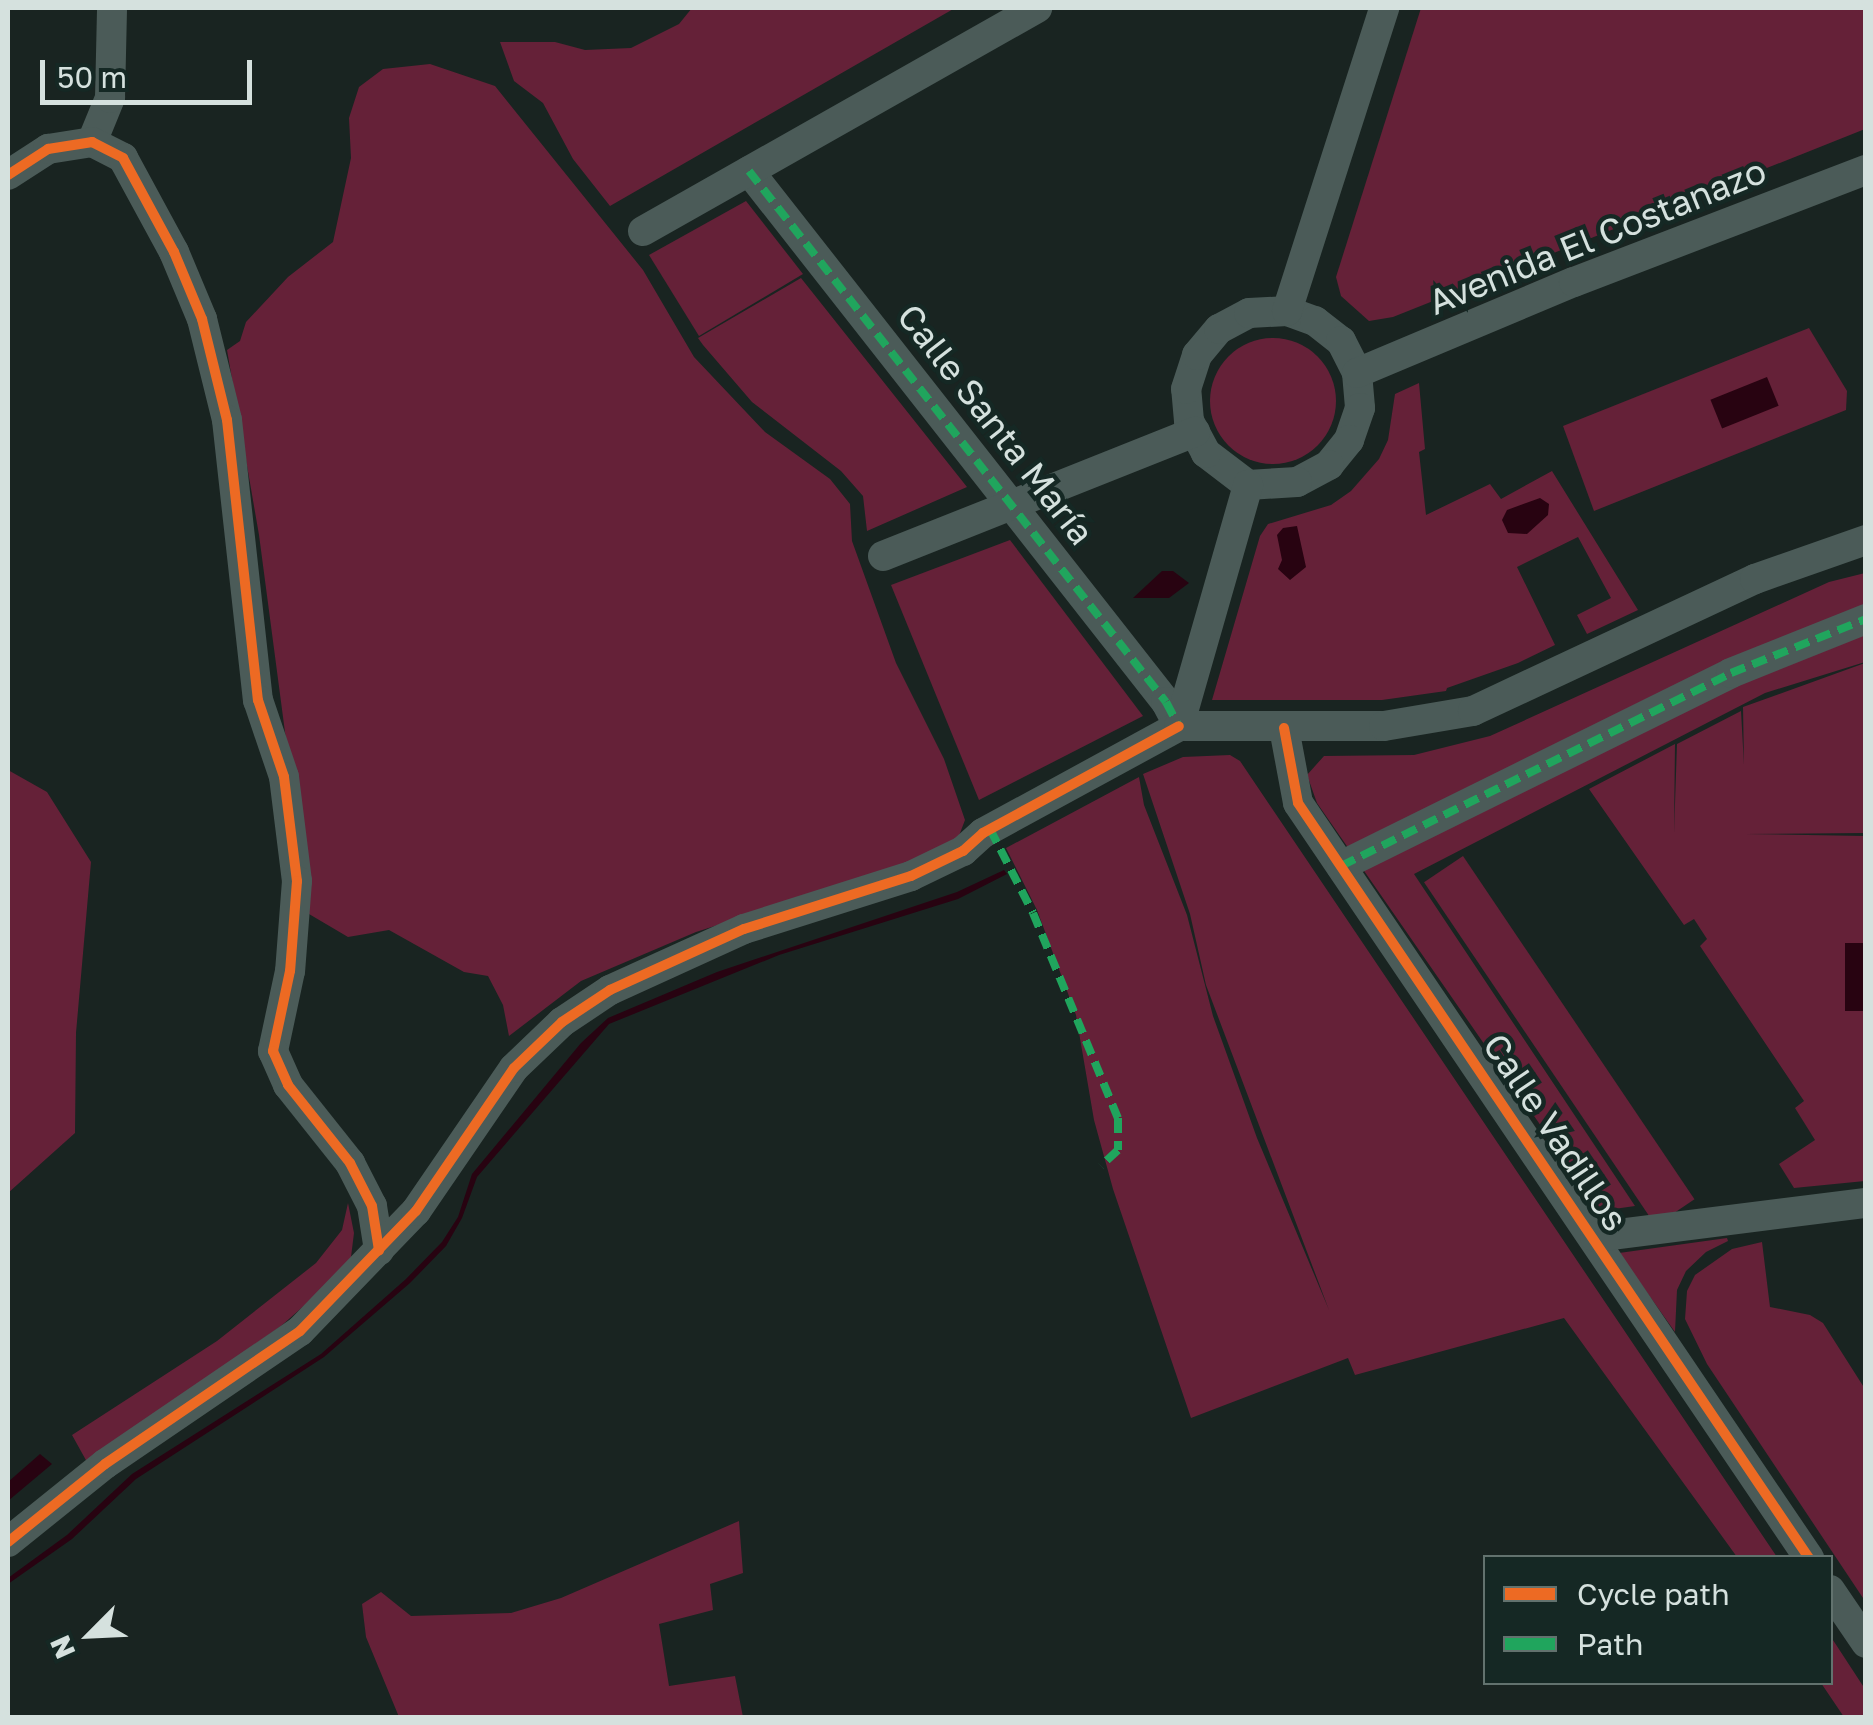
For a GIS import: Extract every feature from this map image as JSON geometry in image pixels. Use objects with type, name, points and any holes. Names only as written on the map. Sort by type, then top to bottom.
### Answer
[{"type":"street","points":[[92,142],[110,98],[112,8]]},
{"type":"street","points":[[643,230],[1037,8]]},
{"type":"street","points":[[1287,311],[1384,8]]},
{"type":"street","points":[[8,175],[48,148],[92,142],[123,158],[174,252],[202,319],[227,420],[258,700],[284,777],[297,881],[290,972],[273,1050],[288,1086],[350,1163],[372,1206],[379,1250]]},
{"type":"street","name":"Avenida El Costanazo","points":[[1357,373],[1574,282],[1866,170]]},
{"type":"street","name":"Calle Santa María","points":[[749,171],[1166,702],[1178,726]]},
{"type":"street","points":[[1287,311],[1315,320],[1340,342],[1357,373],[1360,408],[1349,440],[1329,465],[1297,482],[1248,485],[1206,453],[1189,421],[1186,388],[1196,355],[1219,329],[1249,313],[1287,311]]},
{"type":"street","points":[[884,556],[1195,432]]},
{"type":"street","points":[[1178,726],[1248,485]]},
{"type":"street","points":[[8,1542],[105,1464],[300,1332],[416,1211],[514,1068],[562,1022],[610,990],[744,929],[910,876],[963,851],[982,833],[1178,726],[1384,726],[1473,712],[1756,579],[1866,540]]},
{"type":"street","points":[[1340,866],[1731,672],[1866,619]]},
{"type":"street","name":"Calle Vadillos","points":[[1284,728],[1298,803],[1807,1555]]},
{"type":"street","points":[[1594,1237],[1866,1203]]},
{"type":"street","points":[[1833,1594],[1866,1642]]},
{"type":"shaded area","points":[[692,8],[955,8],[610,206],[573,159],[543,103],[514,81],[500,42],[555,42],[585,50],[631,48],[679,24]]},
{"type":"shaded area","points":[[1421,8],[1865,8],[1865,129],[1393,317],[1369,321],[1341,296],[1336,277]]},
{"type":"shaded area","points":[[430,64],[495,86],[643,270],[694,357],[765,432],[830,479],[850,504],[852,541],[896,663],[944,759],[965,820],[957,841],[909,864],[696,932],[581,981],[509,1036],[503,1005],[488,976],[464,972],[389,930],[348,937],[309,914],[259,535],[227,350],[240,341],[246,322],[288,277],[333,242],[351,158],[349,118],[359,87],[383,69]]},
{"type":"shaded area","points":[[746,201],[803,274],[699,336],[649,255]]},
{"type":"shaded area","points":[[801,278],[967,487],[867,531],[863,496],[841,471],[752,402],[698,338]]},
{"type":"shaded area","points":[[1809,328],[1847,391],[1846,410],[1594,511],[1563,426]]},
{"type":"shaded area","points":[[1273,338],[1297,343],[1317,357],[1331,377],[1336,401],[1331,425],[1317,445],[1297,459],[1273,464],[1249,459],[1229,445],[1215,425],[1210,401],[1215,377],[1229,357],[1249,343]]},
{"type":"shaded area","points":[[1767,377],[1779,406],[1722,429],[1710,400]]},
{"type":"shaded area","points":[[1419,383],[1425,449],[1419,452],[1426,515],[1490,484],[1501,499],[1552,471],[1638,610],[1587,634],[1577,615],[1611,598],[1578,537],[1517,567],[1555,645],[1518,663],[1446,691],[1382,700],[1212,700],[1260,536],[1268,524],[1331,505],[1351,491],[1379,459],[1388,440],[1395,394]]},
{"type":"shaded area","points":[[1540,498],[1549,504],[1548,515],[1527,534],[1508,533],[1502,520],[1507,510]]},
{"type":"shaded area","points":[[1297,526],[1306,567],[1290,580],[1278,569],[1282,560],[1277,535],[1283,528]]},
{"type":"shaded area","points":[[1010,540],[1143,716],[979,800],[891,585]]},
{"type":"shaded area","points":[[1162,571],[1173,571],[1189,583],[1169,598],[1133,598]]},
{"type":"shaded area","points":[[1865,573],[1865,662],[1765,693],[1414,874],[1635,1206],[1600,1211],[1317,803],[1307,775],[1324,756],[1414,755],[1490,736],[1829,582]]},
{"type":"shaded area","points":[[1865,663],[1865,833],[1745,834],[1865,836],[1865,1181],[1794,1188],[1779,1164],[1815,1140],[1795,1108],[1804,1101],[1700,946],[1707,939],[1694,919],[1684,925],[1589,789],[1675,744],[1674,833],[1677,744],[1741,711],[1744,765],[1743,707]]},
{"type":"shaded area","points":[[1230,755],[1240,761],[1776,1555],[1736,1555],[1564,1318],[1355,1375],[1348,1358],[1191,1418],[1113,1189],[1094,1120],[1076,1015],[1037,910],[1006,848],[1139,777],[1144,805],[1187,915],[1213,1016],[1257,1138],[1329,1310],[1206,985],[1190,914],[1143,774],[1183,757]]},
{"type":"shaded area","points":[[8,770],[47,792],[91,862],[76,1033],[75,1133],[8,1193]]},
{"type":"shaded area","points":[[1463,856],[1695,1199],[1656,1226],[1424,882]]},
{"type":"shaded area","points":[[1004,870],[1007,874],[958,899],[779,955],[609,1024],[477,1177],[462,1218],[446,1246],[410,1283],[324,1357],[136,1479],[72,1539],[8,1584],[8,1578],[67,1535],[132,1474],[321,1354],[406,1279],[442,1242],[458,1217],[472,1174],[581,1043],[608,1018],[717,972],[957,892]]},
{"type":"shaded area","points":[[1845,943],[1865,943],[1865,1011],[1845,1011]]},
{"type":"shaded area","points":[[348,1203],[354,1233],[351,1257],[332,1281],[281,1326],[87,1462],[72,1435],[217,1341],[316,1263],[342,1230]]},
{"type":"shaded area","points":[[1727,1238],[1686,1271],[1677,1290],[1675,1332],[1619,1253]]},
{"type":"shaded area","points":[[1762,1242],[1770,1307],[1810,1315],[1823,1323],[1865,1389],[1865,1601],[1707,1364],[1685,1319],[1687,1291],[1695,1275],[1732,1249]]},
{"type":"shaded area","points":[[40,1454],[52,1464],[8,1501],[8,1482]]},
{"type":"shaded area","points":[[739,1521],[743,1573],[710,1584],[713,1610],[659,1624],[669,1686],[735,1676],[743,1717],[399,1717],[366,1637],[362,1604],[381,1592],[411,1616],[511,1613],[561,1598]]},
{"type":"shaded area","points":[[1833,1640],[1865,1689],[1865,1717],[1844,1717],[1822,1685],[1833,1685]]},
{"type":"marked path","points":[[749,171],[1166,702],[1179,726],[1174,729]]},
{"type":"marked path","points":[[1341,866],[1731,673],[1866,619]]},
{"type":"marked path","points":[[990,829],[1033,913],[1118,1118],[1118,1150],[1101,1166]]},
{"type":"cycle path","points":[[8,175],[48,149],[92,142],[123,158],[174,252],[202,319],[227,420],[258,700],[284,777],[297,881],[290,971],[273,1051],[288,1085],[350,1163],[372,1206],[379,1250]]},
{"type":"cycle path","points":[[8,1542],[105,1464],[300,1331],[416,1211],[514,1068],[562,1022],[610,990],[744,929],[911,876],[963,851],[983,833],[1179,726]]},
{"type":"cycle path","points":[[1284,728],[1298,803],[1807,1555]]}]
